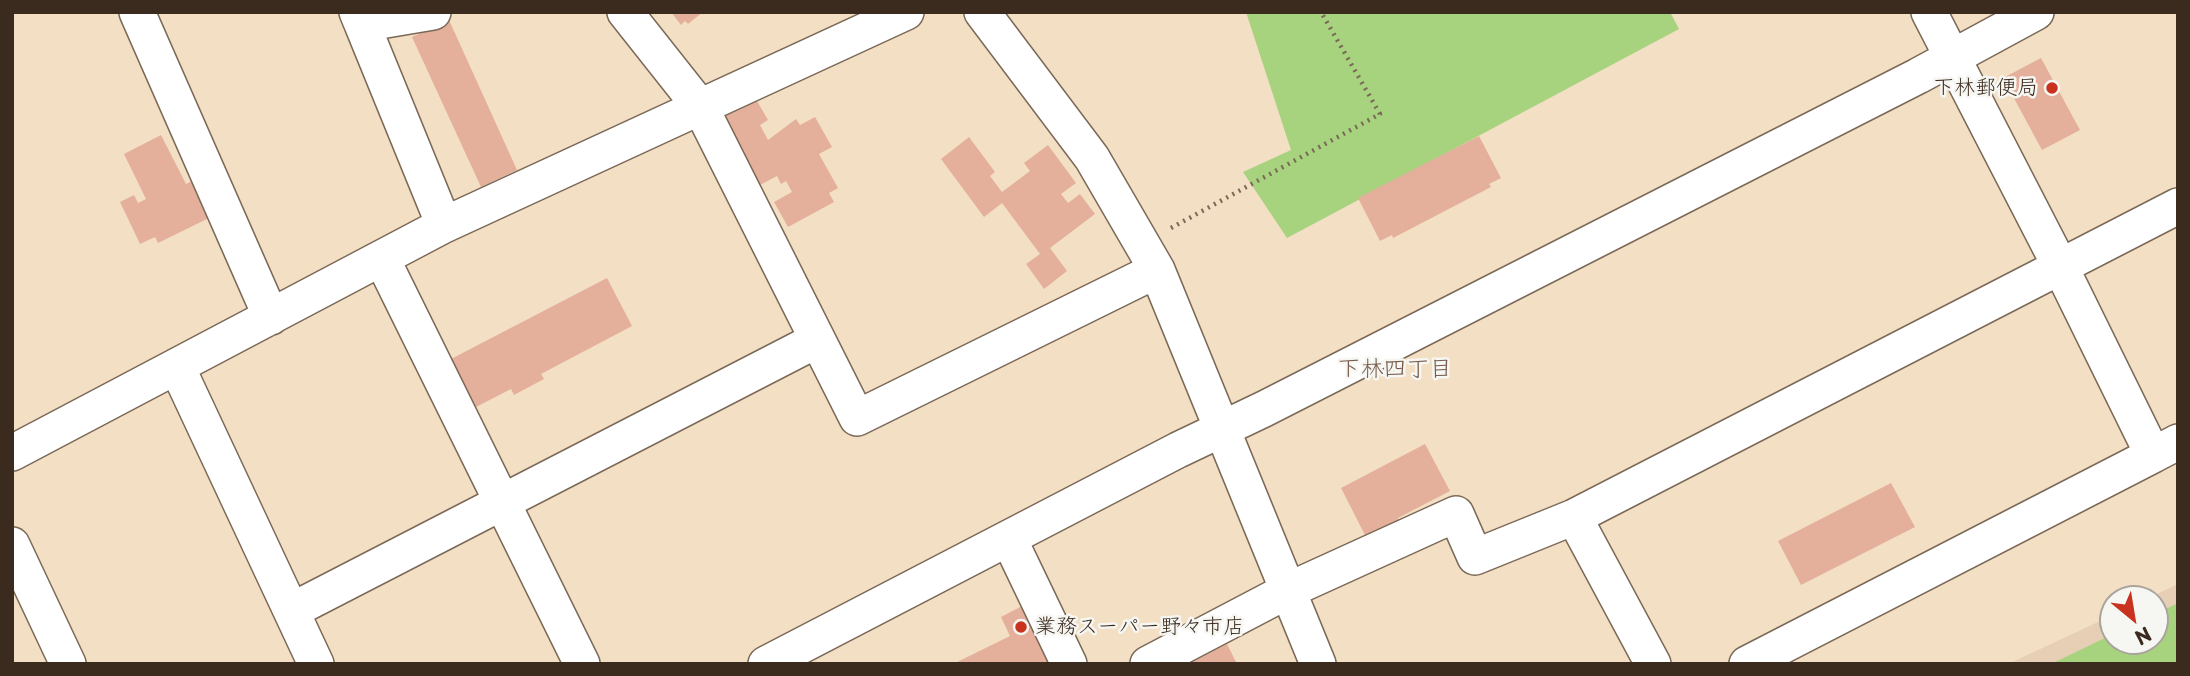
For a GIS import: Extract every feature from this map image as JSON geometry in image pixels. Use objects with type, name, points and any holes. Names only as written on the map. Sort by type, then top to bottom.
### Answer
[{"type":"street","points":[[137,12],[271,317]]},
{"type":"street","points":[[433,12],[360,18],[444,225]]},
{"type":"street","points":[[625,12],[701,108],[857,418],[1149,257]]},
{"type":"street","points":[[12,453],[444,225],[906,12]]},
{"type":"street","points":[[982,12],[1092,158],[1149,257],[1223,429],[1318,664]]},
{"type":"street","points":[[1747,664],[2165,448],[2060,266],[1929,12]]},
{"type":"street","points":[[766,664],[2036,12]]},
{"type":"street","points":[[1148,664],[1289,590],[1456,514],[1475,557],[1574,517],[2178,206]]},
{"type":"street","points":[[382,259],[582,664]]},
{"type":"street","points":[[293,610],[817,340]]},
{"type":"street","points":[[177,367],[316,664]]},
{"type":"street","points":[[1574,517],[1653,664]]},
{"type":"street","points":[[1009,539],[1069,664]]},
{"type":"street","points":[[12,545],[68,664]]},
{"type":"path","points":[[1149,257],[1380,114],[1321,12]]},
{"type":"shaded area","points":[[2178,584],[2178,664],[2008,664],[2099,622],[2099,655],[2169,655],[2169,588]]},
{"type":"green space","points":[[1246,12],[1670,12],[1679,29],[1287,238],[1243,172],[1291,150]]},
{"type":"green space","points":[[2178,603],[2178,664],[2051,664],[2099,641],[2099,655],[2169,655],[2169,607]]},
{"type":"building","points":[[671,12],[703,12],[688,24],[685,21],[681,25]]},
{"type":"building","points":[[449,20],[517,170],[481,187],[412,37]]},
{"type":"building","points":[[2041,58],[2080,130],[2042,150],[2003,78]]},
{"type":"building","points":[[753,94],[768,120],[760,125],[768,140],[796,119],[800,125],[815,117],[832,147],[819,154],[838,188],[829,193],[834,202],[788,227],[774,202],[792,192],[786,181],[781,184],[777,176],[760,185],[720,112]]},
{"type":"building","points":[[161,135],[186,184],[194,180],[211,217],[158,243],[155,237],[140,244],[120,202],[134,195],[138,203],[146,199],[124,154]]},
{"type":"building","points":[[1479,136],[1501,178],[1489,184],[1491,187],[1393,238],[1392,235],[1380,241],[1358,198]]},
{"type":"building","points":[[969,137],[995,172],[990,176],[1002,192],[1030,171],[1024,163],[1048,145],[1076,183],[1061,194],[1068,203],[1080,194],[1095,214],[1050,248],[1067,271],[1044,289],[1026,264],[1040,254],[1002,203],[984,217],[941,159]]},
{"type":"building","points":[[607,278],[632,326],[541,374],[544,379],[514,395],[511,389],[476,407],[451,359]]},
{"type":"building","points":[[1425,444],[1450,491],[1398,518],[1401,524],[1379,536],[1376,530],[1365,535],[1341,488]]},
{"type":"building","points":[[1891,483],[1915,527],[1801,585],[1778,541]]},
{"type":"building","name":"業務スーパー野々市店","points":[[1026,604],[1056,664],[953,664],[1010,636],[1001,617]]},
{"type":"building","points":[[1227,644],[1237,664],[1189,664]]},
{"type":"place","name":"下林郵便局","points":[[2052,88]]},
{"type":"place","name":"業務スーパー野々市店","points":[[1021,627]]},
{"type":"district","name":"下林四丁目","points":[[1395,370]]}]
